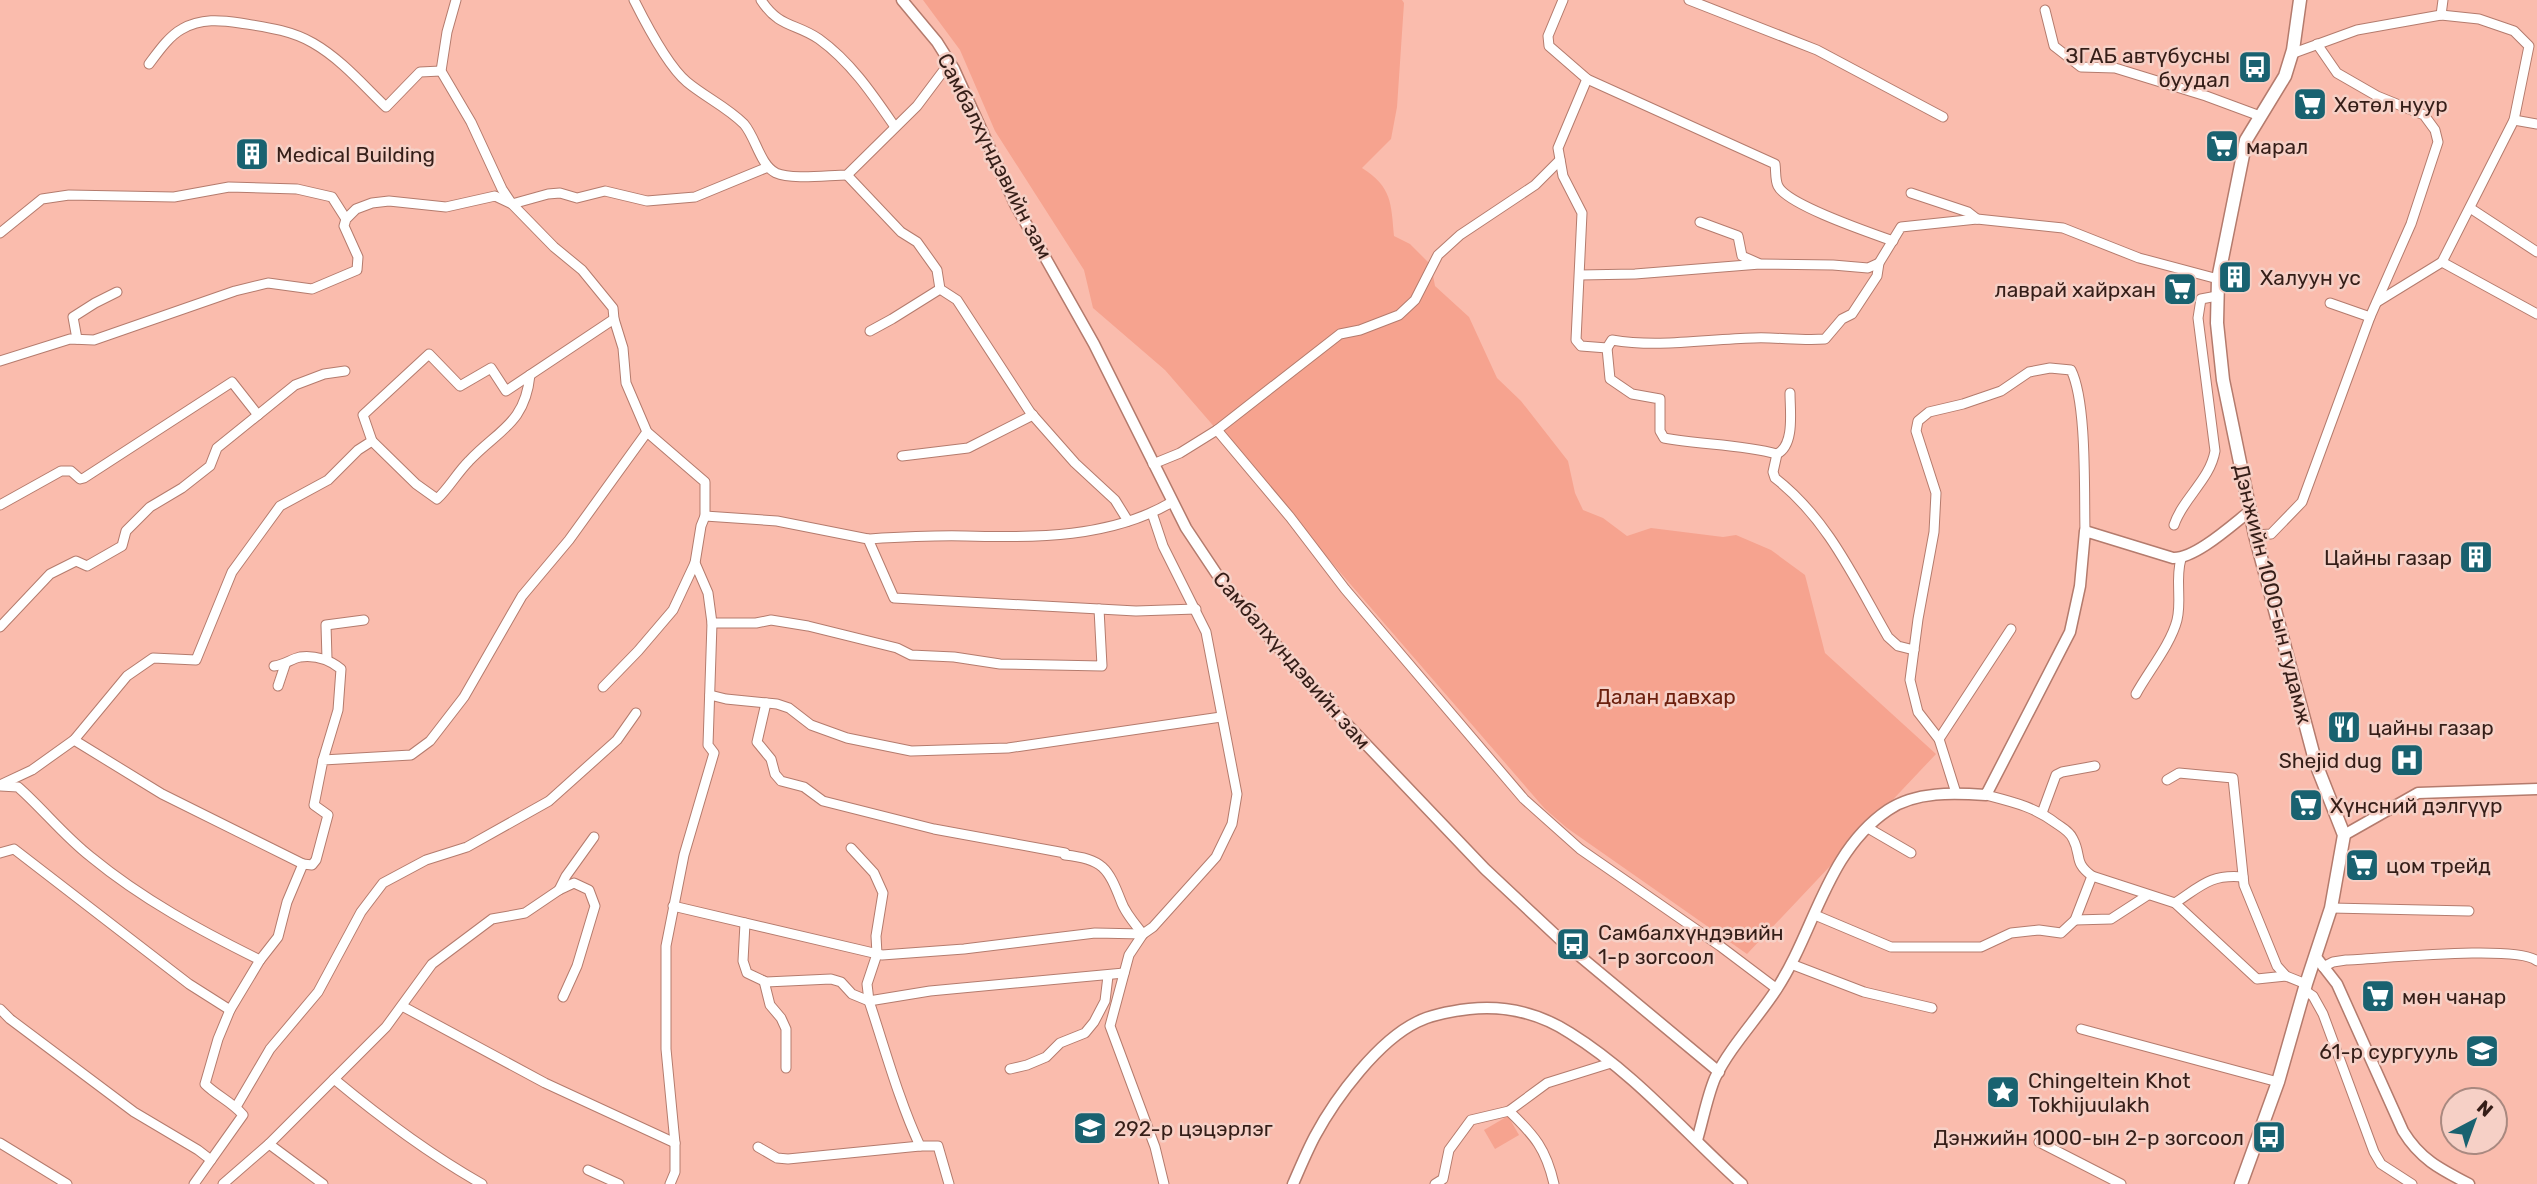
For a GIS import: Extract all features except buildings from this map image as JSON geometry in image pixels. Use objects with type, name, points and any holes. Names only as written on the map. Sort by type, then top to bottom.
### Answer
[{"type":"main road","name":"Дэнжийн 1000-ын гудамж","points":[[2300,0],[2285,76],[2246,140],[2218,279],[2217,333],[2223,380],[2255,536],[2316,764],[2344,835]]},
{"type":"main road","points":[[2241,1184],[2278,1082],[2305,987],[2320,962],[2344,835]]},
{"type":"street","points":[[456,0],[447,32],[441,71],[471,122],[502,189],[512,204],[554,247],[582,270],[612,307],[623,348],[626,383],[647,432],[705,482],[705,516],[695,564],[673,610],[603,687]]},
{"type":"street","points":[[634,0],[652,33],[685,80],[745,125],[768,167],[777,174],[847,175],[917,106],[950,62]]},
{"type":"street","points":[[761,0],[774,17],[817,38],[832,50],[867,87],[895,127]]},
{"type":"street","name":"Самбалхүндэвийн зам","points":[[902,0],[950,62],[1015,204],[1073,305],[1172,502],[1192,537],[1239,604],[1294,668],[1417,800],[1564,943],[1719,1072]]},
{"type":"street","points":[[1563,0],[1548,36],[1549,46],[1587,79],[1775,164],[1778,187],[1791,199],[1893,242]]},
{"type":"street","points":[[1689,0],[1817,50],[1943,117]]},
{"type":"street","points":[[2441,15],[2443,0]]},
{"type":"street","points":[[2045,9],[2054,46],[2081,67],[2115,68],[2260,116]]},
{"type":"street","points":[[2291,54],[2357,30],[2441,15],[2479,19],[2514,31],[2533,46],[2514,120],[2442,262],[2376,303]]},
{"type":"street","points":[[149,64],[182,29],[220,20],[270,28],[313,43],[343,65],[386,107],[420,72],[441,71]]},
{"type":"street","points":[[2255,536],[2272,534],[2302,502],[2370,317],[2411,224],[2438,142],[2435,130],[2424,115],[2378,96],[2337,73],[2317,44]]},
{"type":"street","points":[[1587,79],[1558,148],[1563,176],[1582,213],[1576,340],[1581,345],[1607,348]]},
{"type":"street","points":[[2514,120],[2537,124]]},
{"type":"street","points":[[1153,464],[1180,453],[1217,430],[1340,334],[1399,316],[1415,300],[1438,255],[1460,235],[1535,185],[1560,160]]},
{"type":"street","points":[[0,360],[70,339],[94,340],[235,291],[268,284],[312,289],[346,275],[357,270],[358,257],[345,226],[346,219],[356,209],[373,203],[389,201],[446,207],[495,196],[512,204],[548,194],[560,193],[577,198],[605,191],[647,201],[695,197],[768,167]]},
{"type":"street","points":[[847,175],[901,232],[917,242],[937,270],[940,289],[957,300],[1033,415],[1075,463],[1115,500],[1128,521]]},
{"type":"street","points":[[0,233],[42,199],[69,195],[174,197],[229,187],[297,189],[332,197],[346,219]]},
{"type":"street","points":[[1911,192],[1968,212],[1977,219]]},
{"type":"street","points":[[2470,208],[2537,251]]},
{"type":"street","points":[[1580,275],[1635,274],[1760,264],[1868,268],[1879,262],[1901,227],[1977,219],[2063,228],[2140,258],[2218,279]]},
{"type":"street","points":[[1700,222],[1738,236],[1742,256],[1760,264]]},
{"type":"street","points":[[1790,393],[1788,443],[1783,451],[1777,454],[1746,446],[1699,444],[1664,438],[1660,431],[1660,399],[1632,394],[1610,379],[1607,348],[1612,341],[1701,343],[1756,338],[1806,341],[1825,339],[1842,319],[1852,314],[1877,276],[1879,262]]},
{"type":"street","points":[[2442,262],[2537,314]]},
{"type":"street","points":[[870,331],[940,289]]},
{"type":"street","points":[[77,339],[73,317],[117,292]]},
{"type":"street","points":[[2174,525],[2178,514],[2213,463],[2215,451],[2198,318],[2202,299],[2217,296]]},
{"type":"street","points":[[2330,303],[2370,317]]},
{"type":"street","points":[[530,375],[528,392],[520,410],[506,429],[469,460],[437,499],[416,484],[372,441],[363,415],[429,354],[460,386],[491,368],[506,391],[530,375],[614,320]]},
{"type":"street","points":[[1956,793],[1939,739],[1918,712],[1910,680],[1934,532],[1936,493],[1916,431],[1919,421],[1929,412],[2001,391],[2029,373],[2050,368],[2071,370],[2078,383],[2083,453],[2085,531],[2080,586],[2070,632],[1986,795]]},
{"type":"street","points":[[0,627],[50,574],[76,561],[87,566],[122,546],[126,531],[150,507],[182,488],[210,466],[217,448],[295,384],[324,374],[345,371]]},
{"type":"street","points":[[0,505],[61,471],[71,471],[80,479],[84,478],[232,382],[258,415]]},
{"type":"street","points":[[902,456],[968,448],[1033,415]]},
{"type":"street","points":[[1217,430],[1290,517],[1345,589],[1524,799],[1580,849],[1777,989]]},
{"type":"street","points":[[323,761],[411,755],[430,741],[464,697],[522,596],[569,540],[647,432]]},
{"type":"street","points":[[0,786],[32,769],[74,740],[127,676],[153,658],[196,660],[232,572],[280,506],[328,480],[358,450],[372,441]]},
{"type":"street","points":[[1777,454],[1773,472],[1775,478],[1807,507],[1832,538],[1888,637],[1898,646],[1914,650]]},
{"type":"street","points":[[705,516],[777,521],[868,539],[930,536],[1001,538],[1056,535],[1108,527],[1152,513],[1172,502]]},
{"type":"street","points":[[2085,531],[2180,559],[2192,554],[2250,511]]},
{"type":"street","points":[[1152,513],[1163,546],[1196,609],[1211,652],[1237,794],[1232,824],[1216,857],[1153,927],[1143,934],[1129,955],[1110,1026],[1155,1147],[1164,1184]]},
{"type":"street","points":[[868,539],[894,598],[1099,609],[1196,609]]},
{"type":"street","points":[[2136,694],[2162,652],[2177,620],[2177,572],[2180,559]]},
{"type":"street","points":[[670,1184],[675,1172],[676,1143],[666,1049],[666,946],[684,856],[714,753],[708,745],[712,623],[708,593],[695,564]]},
{"type":"street","points":[[712,623],[756,623],[771,620],[796,624],[897,648],[911,655],[954,657],[1000,664],[1102,666],[1099,609]]},
{"type":"street","points":[[327,659],[326,625],[364,620]]},
{"type":"street","points":[[1939,739],[2011,628]]},
{"type":"street","points":[[74,740],[162,794],[303,864],[312,865],[316,860],[328,815],[314,805],[338,710],[341,669],[327,659],[298,657],[285,665],[274,666]]},
{"type":"street","points":[[278,686],[285,665]]},
{"type":"street","points":[[710,695],[789,708],[811,724],[847,738],[911,751],[1009,748],[1221,717]]},
{"type":"street","points":[[766,703],[757,742],[771,759],[775,775],[781,781],[804,787],[823,801],[934,830],[1065,853],[1094,862],[1108,870],[1117,887],[1121,903],[1143,934]]},
{"type":"street","points":[[236,1107],[270,1049],[318,992],[361,912],[383,883],[426,860],[467,847],[550,801],[617,740],[636,713]]},
{"type":"street","points":[[2042,813],[2056,775],[2095,766]]},
{"type":"street","points":[[2167,780],[2179,773],[2232,778],[2244,885],[2273,959],[2286,976],[2305,987],[2323,1014],[2374,1152],[2381,1164],[2412,1184]]},
{"type":"street","points":[[0,786],[18,787],[58,829],[118,878],[205,933],[260,961]]},
{"type":"street","points":[[2344,835],[2418,793],[2537,791]]},
{"type":"street","points":[[1698,1140],[1711,1090],[1719,1072],[1777,989],[1837,865],[1878,817],[1917,797],[1956,793],[1986,795],[2023,804],[2042,813],[2072,836],[2079,864],[2092,876],[2175,903],[2254,977],[2262,980],[2286,976]]},
{"type":"street","points":[[1868,828],[1911,853]]},
{"type":"street","points":[[559,890],[594,837]]},
{"type":"street","points":[[851,848],[874,873],[883,893],[876,936],[877,954],[867,984],[869,1001],[911,1129],[920,1146]]},
{"type":"street","points":[[0,853],[14,849],[189,984],[230,1010]]},
{"type":"street","points":[[194,1184],[243,1115],[205,1084],[230,1010],[278,937],[287,902],[303,864]]},
{"type":"street","points":[[2175,903],[2213,878],[2224,875],[2243,877]]},
{"type":"street","points":[[1815,915],[1891,947],[1981,947],[2011,933],[2039,930],[2061,933],[2075,920],[2092,876]]},
{"type":"street","points":[[223,1182],[270,1144],[386,1027],[432,964],[492,919],[525,913],[574,883],[589,890],[595,906],[577,967],[563,997]]},
{"type":"street","points":[[2075,920],[2111,919],[2148,895]]},
{"type":"street","points":[[673,906],[877,954],[964,949],[1096,933],[1143,934]]},
{"type":"street","points":[[2331,908],[2469,911]]},
{"type":"street","points":[[745,923],[743,961],[747,973],[764,981],[831,979],[841,982],[852,994],[869,1001],[930,991],[1124,973]]},
{"type":"street","points":[[2320,962],[2493,953],[2532,956],[2537,961]]},
{"type":"street","points":[[2320,962],[2337,984],[2413,1148],[2437,1167],[2469,1184]]},
{"type":"street","points":[[1791,964],[1864,992],[1933,1008]]},
{"type":"street","points":[[1010,1069],[1046,1056],[1060,1042],[1085,1033],[1094,1022],[1104,1001],[1108,976]]},
{"type":"street","points":[[764,981],[770,1005],[786,1029],[786,1068]]},
{"type":"street","points":[[401,1006],[545,1083],[676,1143]]},
{"type":"street","points":[[0,1009],[9,1019],[134,1112],[212,1160]]},
{"type":"street","points":[[1293,1184],[1314,1136],[1343,1095],[1389,1042],[1419,1021],[1473,1009],[1517,1010],[1550,1022],[1570,1033],[1665,1108],[1742,1184]]},
{"type":"street","points":[[2081,1028],[2278,1082]]},
{"type":"street","points":[[1435,1184],[1443,1179],[1449,1150],[1471,1120],[1509,1111],[1546,1083],[1611,1063]]},
{"type":"street","points":[[334,1079],[446,1164],[482,1184]]},
{"type":"street","points":[[1509,1111],[1532,1134],[1549,1159],[1554,1184]]},
{"type":"street","points":[[2039,1142],[2121,1184]]},
{"type":"street","points":[[0,1143],[50,1180],[68,1184]]},
{"type":"street","points":[[270,1144],[323,1184]]},
{"type":"street","points":[[758,1147],[776,1158],[788,1159],[938,1146],[949,1184]]},
{"type":"street","points":[[588,1170],[619,1184]]},
{"type":"street","points":[[223,1182],[241,1184]]},
{"type":"green space","name":"Далан давхар","points":[[923,0],[1402,0],[1404,3],[1397,107],[1391,139],[1362,168],[1385,189],[1392,214],[1394,236],[1410,244],[1431,265],[1435,286],[1469,317],[1497,378],[1521,401],[1568,461],[1575,493],[1583,510],[1603,518],[1627,536],[1651,528],[1723,537],[1736,535],[1771,550],[1805,575],[1825,653],[1936,754],[1747,954],[1567,828],[1545,809],[1165,370],[1093,308],[1084,270],[995,131],[960,50]]},
{"type":"green space","points":[[1508,1116],[1519,1135],[1495,1149],[1484,1130]]},
{"type":"place","name":"ЗГАБ автүбусны буудал","points":[[2255,67]]},
{"type":"place","name":"Хөтөл нуур","points":[[2310,104]]},
{"type":"place","name":"марал","points":[[2222,146]]},
{"type":"place","name":"Medical Building","points":[[252,154]]},
{"type":"place","name":"Халуун ус","points":[[2235,277]]},
{"type":"place","name":"лаврай хайрхан","points":[[2180,289]]},
{"type":"place","name":"Цайны газар","points":[[2476,557]]},
{"type":"place","name":"цайны газар","points":[[2344,727]]},
{"type":"place","name":"Shejid dug","points":[[2407,760]]},
{"type":"place","name":"Хүнсний дэлгүүр","points":[[2306,805]]},
{"type":"place","name":"цом трейд","points":[[2362,865]]},
{"type":"place","name":"Самбалхүндэвийн 1-р зогсоол","points":[[1573,944]]},
{"type":"place","name":"мөн чанар","points":[[2378,996]]},
{"type":"place","name":"61-р сургууль","points":[[2482,1051]]},
{"type":"place","name":"Chingeltein Khot Tokhijuulakh","points":[[2003,1092]]},
{"type":"place","name":"292-р цэцэрлэг","points":[[1090,1128]]},
{"type":"place","name":"Дэнжийн 1000-ын 2-р зогсоол","points":[[2269,1137]]}]
